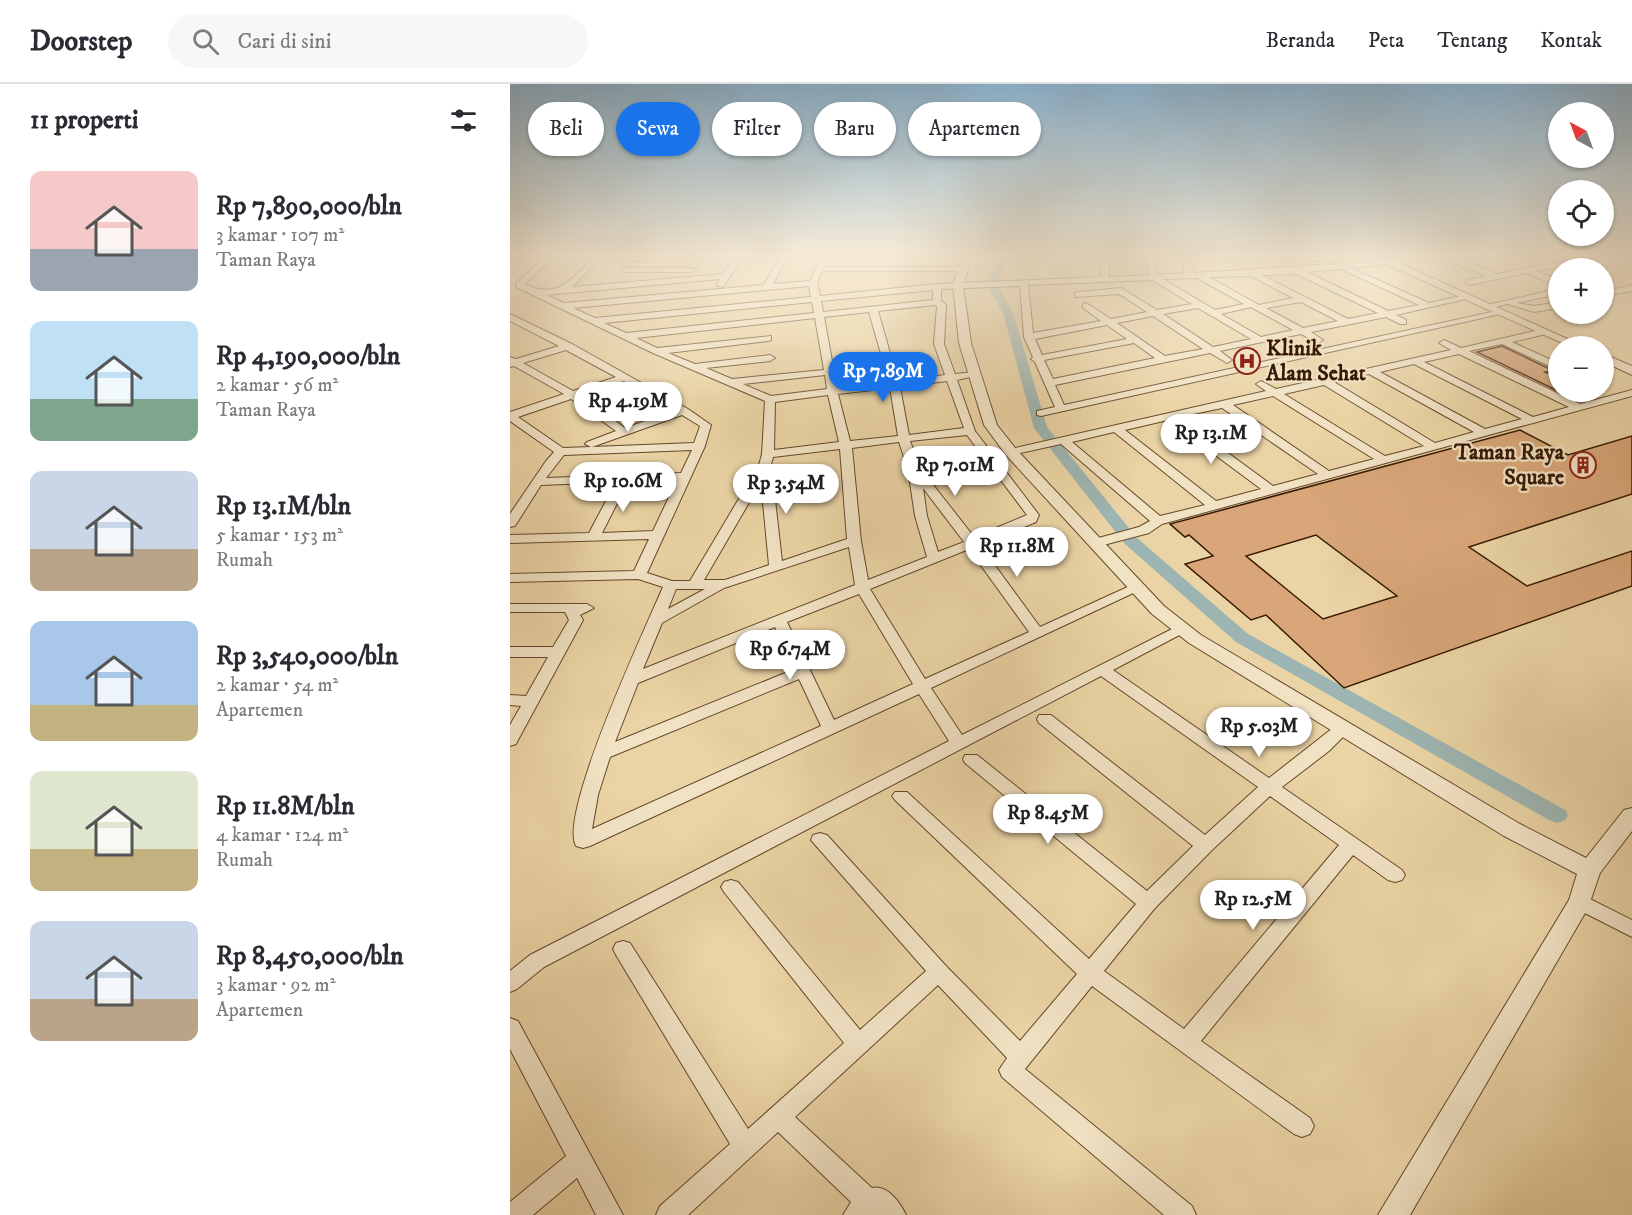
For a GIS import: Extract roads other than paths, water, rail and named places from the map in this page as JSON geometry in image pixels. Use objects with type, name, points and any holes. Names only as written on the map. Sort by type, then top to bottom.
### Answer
[{"type":"street","points":[[566,308],[690,367],[770,399],[974,375]]},
{"type":"street","points":[[593,321],[715,308]]},
{"type":"street","points":[[818,308],[833,393],[846,447],[854,541],[863,589],[959,743]]},
{"type":"street","points":[[624,336],[873,309],[891,316],[918,308]]},
{"type":"street","points":[[631,680],[779,620],[863,589],[972,543],[1026,524],[1032,519],[1033,515],[970,431],[939,344],[942,308]]},
{"type":"street","points":[[964,308],[965,343],[991,425],[1011,452],[1158,610],[1195,639],[1512,830],[1589,870]]},
{"type":"street","points":[[1026,308],[1029,337],[1036,358],[1061,408]]},
{"type":"street","points":[[1078,329],[1085,308]]},
{"type":"street","points":[[1089,308],[1164,360]]},
{"type":"street","points":[[1148,308],[1227,360]]},
{"type":"street","points":[[1029,337],[1183,308]]},
{"type":"street","points":[[1203,308],[1259,340]]},
{"type":"street","points":[[1212,313],[1246,308]]},
{"type":"street","points":[[1260,308],[1318,340]]},
{"type":"street","points":[[1319,308],[1346,322]]},
{"type":"street","points":[[1373,308],[1403,322]]},
{"type":"street","points":[[1049,383],[1419,308]]},
{"type":"street","points":[[1490,308],[1553,336]]},
{"type":"street","points":[[873,309],[894,383],[904,439],[914,469],[921,516],[934,559]]},
{"type":"street","points":[[1041,413],[1501,313]]},
{"type":"street","points":[[883,343],[891,316]]},
{"type":"street","points":[[766,320],[772,378]]},
{"type":"street","points":[[513,321],[568,346],[706,425],[699,446],[639,575]]},
{"type":"street","points":[[1011,452],[1543,332]]},
{"type":"street","points":[[656,351],[768,338]]},
{"type":"street","points":[[1036,358],[1136,340]]},
{"type":"street","points":[[1503,341],[1548,362]]},
{"type":"street","points":[[1444,342],[1578,407]]},
{"type":"street","points":[[512,362],[568,346]]},
{"type":"street","points":[[690,367],[770,358]]},
{"type":"street","points":[[1416,360],[1531,420]]},
{"type":"street","points":[[512,362],[574,396],[625,433]]},
{"type":"street","points":[[1614,363],[1632,371]]},
{"type":"street","points":[[1371,371],[1483,433]]},
{"type":"street","points":[[730,382],[829,372]]},
{"type":"street","points":[[561,452],[510,416],[625,377]]},
{"type":"street","points":[[1325,381],[1433,446]]},
{"type":"street","points":[[1261,384],[1383,460]]},
{"type":"street","points":[[1096,543],[1144,530],[1158,520],[1632,393]]},
{"type":"street","points":[[1614,394],[1619,396]]},
{"type":"street","points":[[770,399],[766,460],[776,567]]},
{"type":"street","points":[[1224,404],[1327,475]]},
{"type":"street","points":[[510,523],[550,463],[561,452],[625,433],[684,411]]},
{"type":"street","points":[[1170,416],[1270,490]]},
{"type":"street","points":[[1116,428],[1213,506]]},
{"type":"street","points":[[766,460],[970,431]]},
{"type":"street","points":[[1061,441],[1158,520]]},
{"type":"street","points":[[574,449],[699,446]]},
{"type":"street","points":[[694,585],[766,460]]},
{"type":"street","points":[[914,469],[972,543],[1036,632]]},
{"type":"street","points":[[538,482],[685,476]]},
{"type":"street","points":[[594,535],[625,477]]},
{"type":"street","points":[[510,539],[657,535]]},
{"type":"street","points":[[658,620],[694,598],[726,584],[854,541]]},
{"type":"street","points":[[510,578],[639,575],[671,585],[726,584]]},
{"type":"street","points":[[671,585],[631,680],[588,794],[582,840],[585,842],[619,823],[1137,588]]},
{"type":"street","points":[[510,608],[587,608],[572,613],[576,620],[510,740]]},
{"type":"street","points":[[779,620],[830,728]]},
{"type":"street","points":[[510,983],[537,961],[1182,628]]},
{"type":"street","points":[[510,652],[560,652]]},
{"type":"street","points":[[1103,670],[1395,875]]},
{"type":"street","points":[[604,753],[804,671]]},
{"type":"street","points":[[510,700],[532,701]]},
{"type":"street","points":[[1045,719],[1205,845]]},
{"type":"street","points":[[1015,1063],[1148,903],[1205,845],[1269,787],[1323,747],[1344,728]]},
{"type":"street","points":[[971,759],[1148,903]]},
{"type":"street","points":[[901,796],[1090,973],[1302,1126]]},
{"type":"street","points":[[1393,1215],[1580,902],[1589,870],[1632,816]]},
{"type":"street","points":[[820,840],[939,972],[1015,1063],[1183,1215]]},
{"type":"street","points":[[1186,1042],[1351,844]]},
{"type":"street","points":[[732,887],[858,1044]]},
{"type":"street","points":[[1580,902],[1632,930]]},
{"type":"street","points":[[623,949],[745,1146]]},
{"type":"street","points":[[669,1215],[939,972]]},
{"type":"street","points":[[510,1028],[610,1215]]},
{"type":"street","points":[[778,1117],[862,1208],[878,1199],[893,1215]]},
{"type":"street","points":[[514,1215],[581,1159]]},
{"type":"waterway","points":[[1005,308],[1041,428],[1131,541],[1242,638],[1557,815]]},
{"type":"place","name":"Klinik Alam Sehat","points":[[1247,361]]},
{"type":"place","name":"Taman Raya Square","points":[[1583,465]]}]
